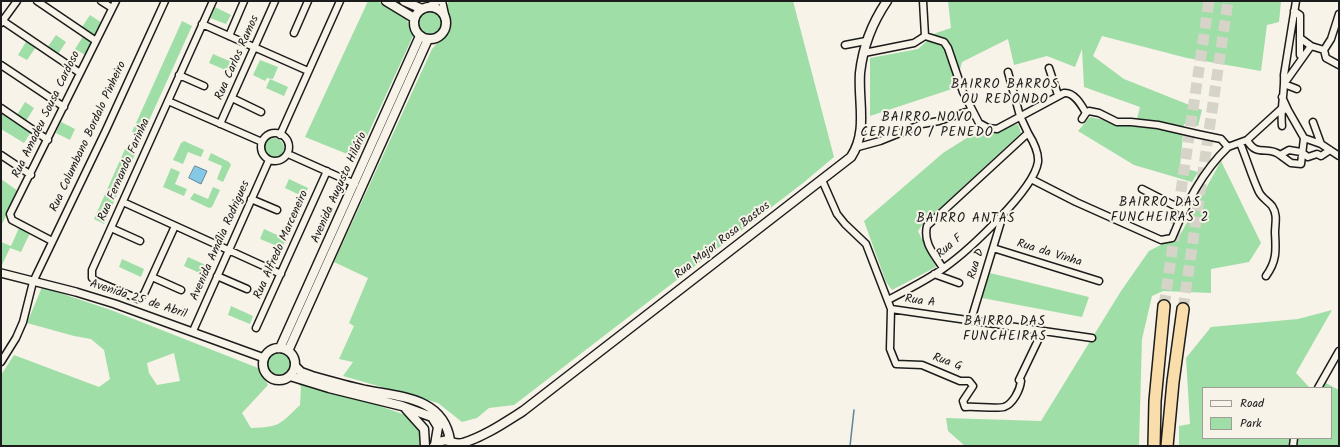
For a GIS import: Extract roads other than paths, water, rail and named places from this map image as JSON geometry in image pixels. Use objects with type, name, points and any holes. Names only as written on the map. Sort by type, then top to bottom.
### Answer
[{"type":"highway","points":[[1154,446],[1155,401],[1164,306]]},
{"type":"highway","points":[[1167,446],[1173,382],[1183,309]]},
{"type":"highway","points":[[1148,446],[1150,406],[1160,359]]},
{"type":"main road","points":[[386,1],[414,18]]},
{"type":"main road","points":[[404,1],[424,8],[436,8],[444,14],[446,19],[446,27],[437,38],[424,38],[414,28],[414,18],[424,8]]},
{"type":"main road","points":[[858,147],[861,130],[860,73],[866,41],[878,15],[887,1]]},
{"type":"main road","name":"Avenida Augusto Hilário","points":[[284,349],[355,184],[424,38]]},
{"type":"main road","name":"Avenida Augusto Hilário","points":[[284,349],[424,38]]},
{"type":"main road","name":"Rua Major Rosa Bastos","points":[[476,439],[523,411],[822,180],[851,157],[858,147]]},
{"type":"main road","points":[[290,376],[295,366],[294,358],[284,349],[271,350],[264,358],[264,369],[270,377],[280,380],[290,376],[329,388],[402,406],[432,417],[435,420],[438,429],[435,446]]},
{"type":"main road","points":[[295,366],[301,372],[312,376],[420,402],[438,414],[446,424],[456,443]]},
{"type":"main road","points":[[402,406],[414,417],[424,430],[425,446]]},
{"type":"main road","points":[[435,446],[440,441],[456,443],[476,439]]},
{"type":"main road","points":[[470,446],[476,439]]},
{"type":"street","points":[[17,1],[2,22],[80,73]]},
{"type":"street","points":[[37,1],[96,41]]},
{"type":"street","points":[[102,1],[112,8]]},
{"type":"street","name":"Rua Amadeu Sousa Cardoso","points":[[52,241],[12,220],[10,214],[31,175],[116,1]]},
{"type":"street","name":"Rua Columbano Bordalo Pinheiro","points":[[1,362],[16,338],[23,322],[33,282],[106,130],[164,1]]},
{"type":"street","name":"Rua Fernando Farinha","points":[[175,226],[144,294],[138,299],[92,278],[92,270],[212,1]]},
{"type":"street","points":[[229,36],[244,1]]},
{"type":"street","name":"Rua Carlos Ramos","points":[[220,124],[275,1]]},
{"type":"street","points":[[294,33],[308,1]]},
{"type":"street","points":[[280,135],[340,1]]},
{"type":"street","points":[[424,8],[439,1]]},
{"type":"street","points":[[442,1],[446,19]]},
{"type":"street","points":[[923,1],[925,36]]},
{"type":"street","points":[[1282,126],[1280,109],[1284,84],[1285,64],[1296,1]]},
{"type":"street","points":[[1294,11],[1300,14],[1300,56],[1302,57]]},
{"type":"street","points":[[1339,14],[1331,39],[1324,50],[1326,58],[1339,65]]},
{"type":"street","points":[[202,24],[308,71]]},
{"type":"street","points":[[864,53],[914,43],[925,36],[944,42],[948,48],[963,92],[972,110],[979,123],[988,128],[997,129],[1058,95],[1068,93],[1074,96],[1086,113]]},
{"type":"street","points":[[1300,38],[1311,46],[1319,50],[1324,50]]},
{"type":"street","points":[[845,45],[866,41]]},
{"type":"street","points":[[1284,84],[1311,46]]},
{"type":"street","points":[[1,65],[64,107]]},
{"type":"street","points":[[1049,68],[1058,95]]},
{"type":"street","name":"Rua F","points":[[888,300],[943,268],[1003,214],[1031,179],[1038,161],[1037,153],[1020,116],[1008,72]]},
{"type":"street","points":[[179,75],[204,86]]},
{"type":"street","points":[[1284,84],[1297,88]]},
{"type":"street","points":[[1247,140],[1256,151],[1276,152],[1291,163],[1301,164],[1304,138],[1295,120],[1290,114],[1282,96]]},
{"type":"street","points":[[232,98],[262,112]]},
{"type":"street","points":[[168,101],[262,142]]},
{"type":"street","points":[[1,108],[48,140]]},
{"type":"street","points":[[1280,109],[1290,114]]},
{"type":"street","points":[[1031,179],[1127,225],[1161,240],[1168,240],[1172,238],[1184,210],[1200,181],[1219,156],[1228,147],[1247,140],[1280,109]]},
{"type":"street","points":[[858,147],[880,141],[922,124],[939,121],[972,110]]},
{"type":"street","points":[[1082,118],[1089,111],[1099,113],[1117,122],[1158,125],[1221,139],[1228,147]]},
{"type":"street","points":[[1313,122],[1321,144]]},
{"type":"street","points":[[943,268],[926,239],[926,226],[1028,133]]},
{"type":"street","points":[[280,135],[288,142],[288,154],[278,161],[269,160],[263,154],[262,142],[268,136],[280,135]]},
{"type":"street","points":[[1304,138],[1321,144],[1339,156]]},
{"type":"street","points":[[1240,143],[1260,194],[1272,206],[1277,222],[1275,262],[1266,276]]},
{"type":"street","points":[[1280,155],[1289,150],[1308,157],[1317,154],[1322,156],[1330,150]]},
{"type":"street","points":[[288,154],[355,184]]},
{"type":"street","points":[[1,155],[31,175]]},
{"type":"street","name":"Avenida Amália Rodrigues","points":[[193,331],[269,160]]},
{"type":"street","name":"Rua Alfredo Marceneiro","points":[[256,328],[327,172]]},
{"type":"street","name":"Rua A","points":[[822,180],[837,214],[866,244],[891,309],[1042,332],[1092,338]]},
{"type":"street","points":[[1142,189],[1184,210]]},
{"type":"street","points":[[251,199],[277,210]]},
{"type":"street","points":[[123,202],[281,274]]},
{"type":"street","name":"Rua D","points":[[971,320],[1003,214]]},
{"type":"street","points":[[112,228],[140,241]]},
{"type":"street","name":"Rua da Vinha","points":[[993,248],[1099,281]]},
{"type":"street","name":"Avenida 25 de Abril","points":[[1,273],[76,292],[193,331],[264,358]]},
{"type":"street","points":[[934,274],[959,283]]},
{"type":"street","points":[[217,276],[247,289]]},
{"type":"street","points":[[152,277],[181,290]]},
{"type":"street","name":"Rua G","points":[[891,309],[890,349],[896,364],[922,365],[945,373],[960,381],[969,381],[973,386],[963,402],[965,407],[1004,407],[1016,395],[1020,388],[1021,381],[1018,380],[1042,332]]},
{"type":"street","points":[[1319,387],[1339,351]]},
{"type":"water","points":[[195,166],[207,171],[201,184],[189,178]]},
{"type":"waterway","points":[[850,446],[854,410]]},
{"type":"tunnel","points":[[1164,306],[1209,1]]},
{"type":"tunnel","points":[[1183,309],[1228,1]]},
{"type":"district","name":"BAIRRO BARROS OU REDONDO","points":[[1005,94]]},
{"type":"district","name":"BAIRRO NOVO CERIEIRO / PENEDO","points":[[927,126]]},
{"type":"district","name":"BAIRRO DAS FUNCHEIRAS 2","points":[[1160,212]]},
{"type":"district","name":"BAIRRO ANTAS","points":[[966,220]]},
{"type":"district","name":"BAIRRO DAS FUNCHEIRAS","points":[[1005,330]]}]
